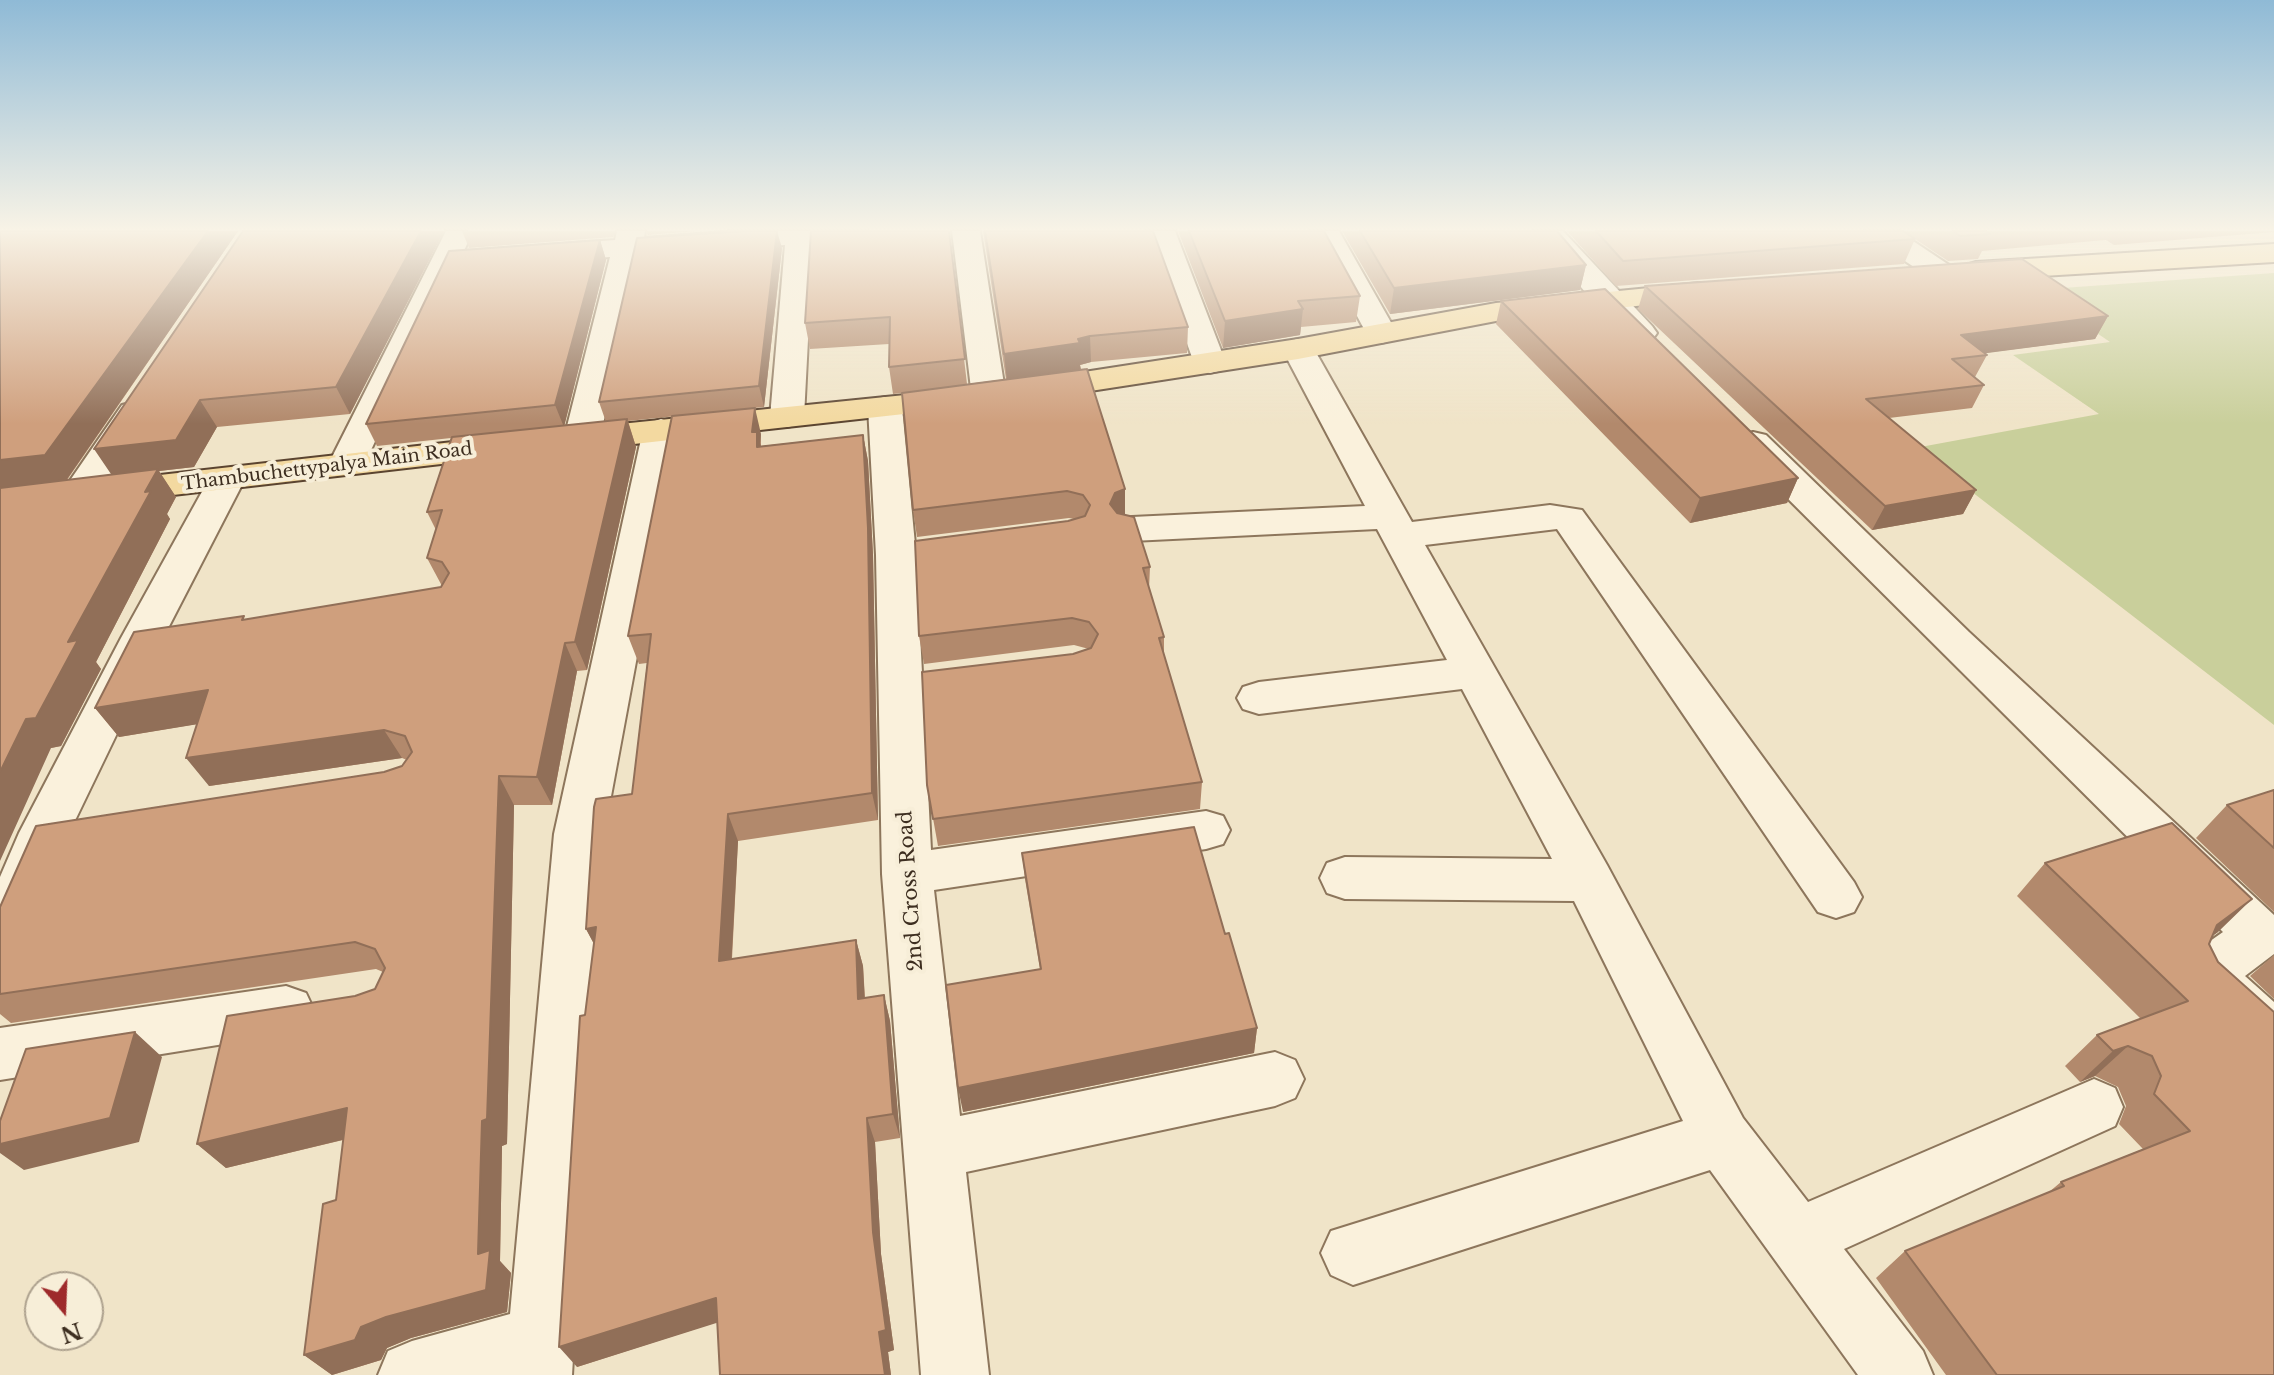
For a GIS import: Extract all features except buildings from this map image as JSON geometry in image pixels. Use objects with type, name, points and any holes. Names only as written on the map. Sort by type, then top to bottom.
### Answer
[{"type":"main road","name":"Thambuchettypalya Main Road","points":[[0,504],[347,463],[989,397],[1298,349],[1496,312],[1659,295]]},
{"type":"street","points":[[347,463],[428,295]]},
{"type":"street","points":[[582,438],[616,295]]},
{"type":"street","points":[[787,417],[796,295]]},
{"type":"street","points":[[975,295],[989,397]]},
{"type":"street","points":[[1185,295],[1210,363]]},
{"type":"street","points":[[1360,295],[1381,333]]},
{"type":"street","points":[[1604,295],[1674,365]]},
{"type":"street","points":[[1298,349],[1589,880],[1722,1138],[1899,1375]]},
{"type":"street","points":[[79,495],[150,389]]},
{"type":"street","name":"2nd Cross Road","points":[[885,407],[912,553],[921,682],[907,874],[955,1375]]},
{"type":"street","points":[[1730,421],[1954,642],[2260,935],[2205,975],[2274,1037]]},
{"type":"street","points":[[412,1375],[539,1356],[579,834],[661,430]]},
{"type":"street","points":[[0,937],[44,833],[142,638],[227,479]]},
{"type":"street","points":[[1132,529],[1395,526],[1569,518],[1836,897]]},
{"type":"street","points":[[142,638],[189,632]]},
{"type":"street","points":[[1259,698],[1475,672]]},
{"type":"street","points":[[44,833],[91,826]]},
{"type":"street","points":[[907,874],[1206,830]]},
{"type":"street","points":[[1345,878],[1589,880]]},
{"type":"street","points":[[0,1054],[329,1003]]},
{"type":"street","points":[[935,1150],[1275,1079]]},
{"type":"street","points":[[1797,1238],[2094,1107]]},
{"type":"street","points":[[1353,1253],[1722,1138]]},
{"type":"green space","points":[[2042,295],[2274,295],[2274,725],[1915,448],[2099,414],[2013,355],[2110,342]]}]
